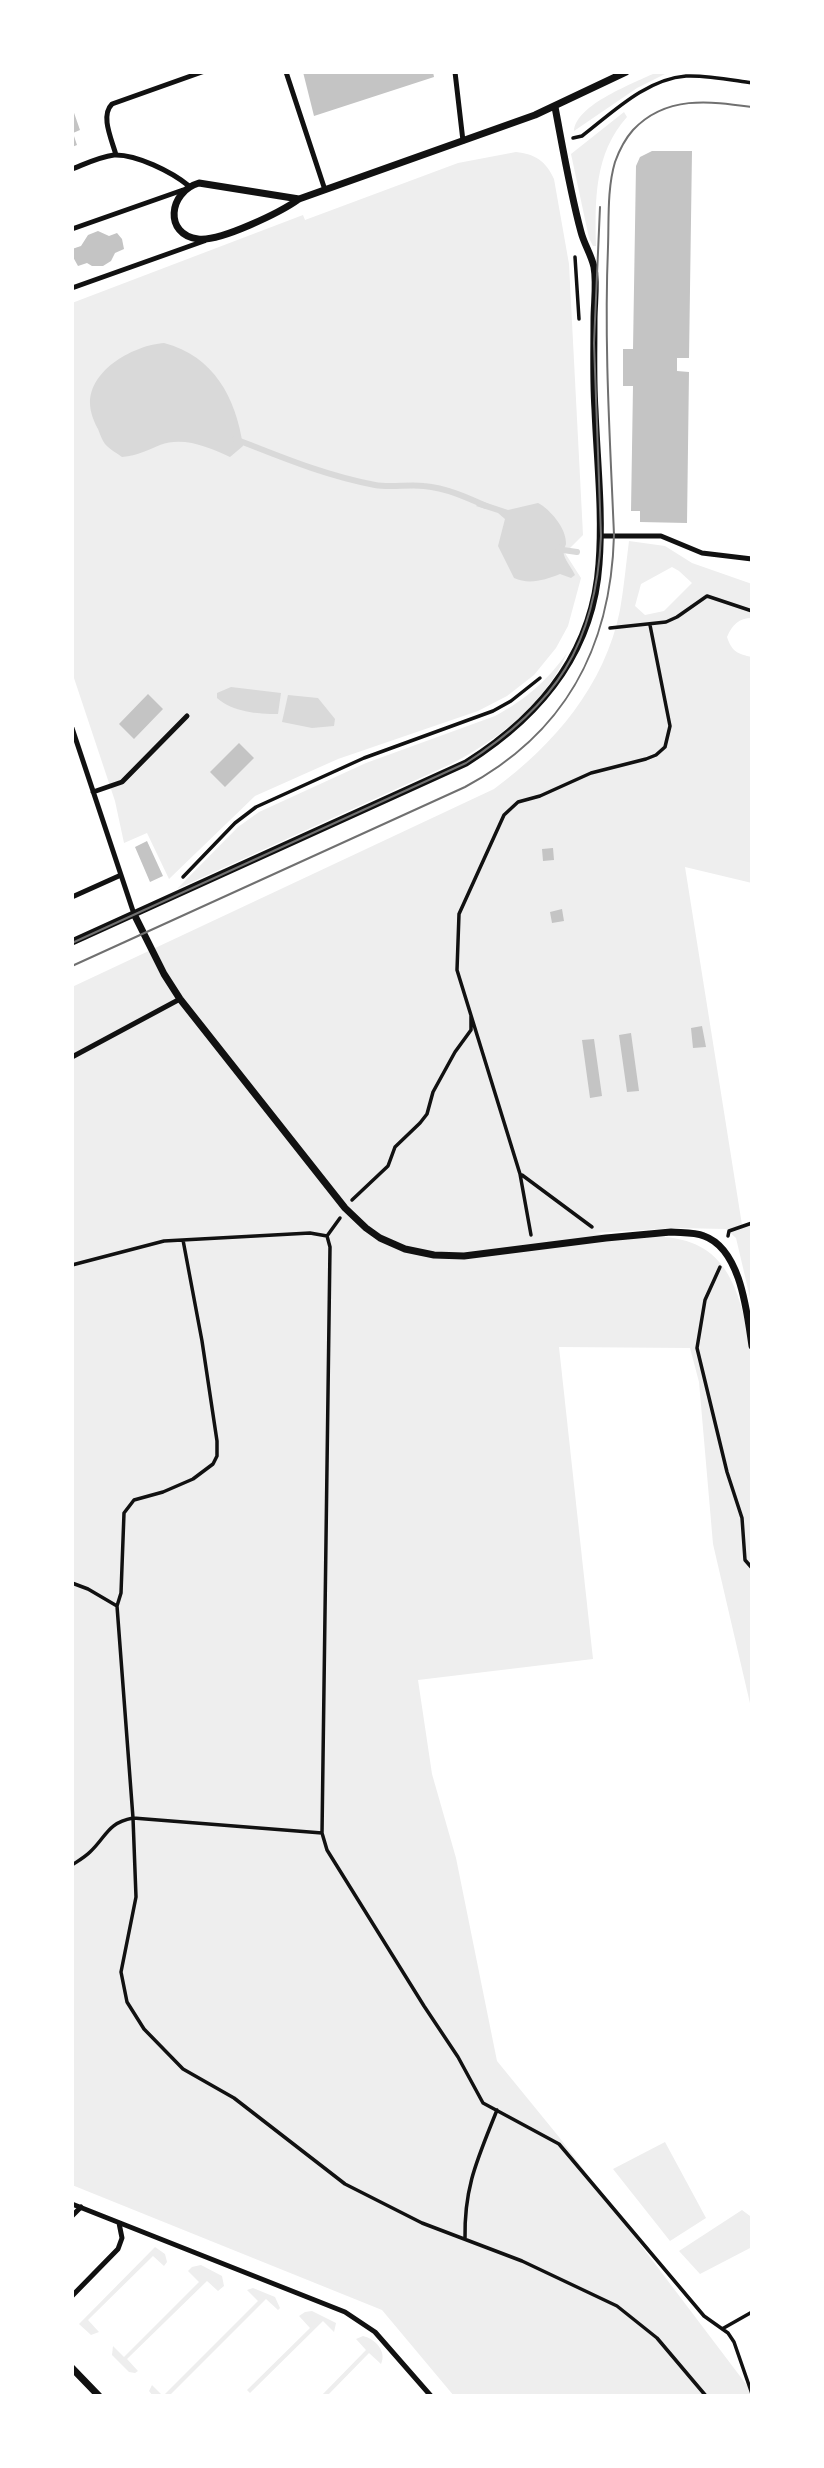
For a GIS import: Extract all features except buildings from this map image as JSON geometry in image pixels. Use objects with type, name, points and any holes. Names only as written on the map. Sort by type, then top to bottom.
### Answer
[{"type":"street","points":[[299,199],[199,183],[186,188],[174,206],[174,218],[178,227],[187,235],[197,239],[209,239],[271,217],[299,199],[555,107],[626,72]]},
{"type":"street","points":[[72,942],[453,769],[500,741],[543,700],[560,677],[578,645],[594,597],[601,536],[595,408],[594,268],[581,232],[555,107]]},
{"type":"street","points":[[134,914],[164,974],[180,999],[345,1208],[380,1238],[416,1252],[464,1256],[606,1238],[689,1233],[710,1239],[725,1253],[739,1282],[752,1346]]},
{"type":"street","points":[[72,2368],[99,2396]]},
{"type":"lane","points":[[116,155],[106,113],[112,104],[202,72]]},
{"type":"lane","points":[[286,72],[325,190]]},
{"type":"lane","points":[[455,72],[463,141]]},
{"type":"lane","points":[[72,169],[116,155],[168,170],[186,188],[72,229]]},
{"type":"lane","points":[[72,288],[209,239]]},
{"type":"lane","points":[[601,536],[661,536],[702,553],[752,559]]},
{"type":"lane","points":[[93,792],[122,782],[187,716]]},
{"type":"lane","points":[[72,728],[134,914]]},
{"type":"lane","points":[[72,897],[121,875]]},
{"type":"lane","points":[[72,1057],[180,999]]},
{"type":"lane","points":[[72,2204],[345,2312],[375,2332],[430,2396]]},
{"type":"lane","points":[[72,2216],[80,2207]]},
{"type":"lane","points":[[72,2296],[118,2249],[122,2238],[119,2223]]},
{"type":"path","points":[[562,140],[582,136],[639,94],[680,74],[752,83]]},
{"type":"path","points":[[575,254],[580,330]]},
{"type":"path","points":[[610,628],[650,625],[672,620],[707,596],[752,611]]},
{"type":"path","points":[[533,1246],[520,1174],[457,970],[459,914],[504,815],[518,802],[540,796],[591,773],[656,755],[667,743],[670,726],[650,625]]},
{"type":"path","points":[[176,883],[234,823],[256,807],[364,758],[493,711],[525,691],[546,671]]},
{"type":"path","points":[[471,1010],[471,1030],[432,1092],[427,1114],[395,1147],[388,1166],[355,1196],[327,1236],[330,1247],[322,1833],[327,1850],[337,1868],[458,2057],[482,2103],[559,2144],[699,2311],[728,2333],[734,2342],[752,2394]]},
{"type":"path","points":[[520,1174],[606,1238]]},
{"type":"path","points":[[752,1223],[729,1231],[725,1253],[705,1300],[697,1348],[727,1472],[742,1518],[745,1560],[752,1568]]},
{"type":"path","points":[[72,1265],[164,1241],[310,1233],[327,1236]]},
{"type":"path","points":[[183,1240],[202,1341],[217,1456],[213,1464],[193,1479],[163,1492],[134,1500],[124,1513],[122,1583],[117,1606],[133,1818],[136,1897],[121,1972],[127,2002],[144,2029],[183,2068],[234,2098],[345,2184],[422,2223],[522,2261],[617,2305],[657,2338],[706,2396]]},
{"type":"path","points":[[72,1583],[117,1606]]},
{"type":"path","points":[[72,1866],[90,1852],[108,1828],[133,1818],[322,1833]]},
{"type":"path","points":[[465,2239],[464,2210],[470,2178],[497,2110]]},
{"type":"path","points":[[722,2329],[752,2312]]},
{"type":"shaded area","points":[[657,72],[669,72],[637,88],[574,131],[577,121],[595,103]]},
{"type":"shaded area","points":[[624,112],[627,117],[616,131],[602,162],[597,195],[596,246],[593,246],[571,154]]},
{"type":"shaded area","points":[[516,152],[539,160],[554,179],[569,264],[583,535],[565,553],[581,578],[568,626],[556,648],[534,675],[507,696],[478,711],[338,759],[255,796],[169,879],[147,833],[124,843],[115,801],[72,672],[72,303],[303,215],[305,220],[458,163]]},
{"type":"shaded area","points":[[164,343],[196,358],[220,381],[235,411],[243,446],[230,457],[205,446],[178,442],[122,457],[104,442],[90,406],[97,380],[116,361],[128,354],[140,348]]},
{"type":"shaded area","points":[[481,501],[508,510],[538,503],[543,506],[564,532],[564,555],[575,575],[571,578],[560,574],[531,581],[514,578],[498,546],[505,519],[498,513],[476,506]]},
{"type":"shaded area","points":[[629,541],[665,546],[692,563],[752,584],[752,618],[736,623],[727,637],[736,652],[752,657],[752,883],[685,867],[742,1225],[752,1225],[752,1306],[736,1238],[726,1229],[676,1228],[594,1233],[686,1241],[704,1249],[718,1260],[736,1291],[752,1350],[752,1712],[713,1544],[699,1382],[690,1348],[559,1347],[593,1659],[418,1680],[432,1774],[456,1858],[497,2061],[559,2137],[752,2392],[752,2396],[454,2396],[382,2310],[72,2185],[72,987],[494,789],[516,772],[537,753],[574,711],[602,663],[620,610]],"holes":[[[672,567],[692,583],[664,611],[645,615],[635,606],[641,584]]]},
{"type":"shaded area","points":[[567,653],[558,671],[533,704],[503,731],[469,754],[177,889],[238,827],[259,812],[366,763],[495,716],[535,689]]},
{"type":"shaded area","points":[[231,687],[281,693],[278,714],[254,713],[223,703],[217,698],[217,693]]},
{"type":"shaded area","points":[[288,695],[318,698],[335,719],[334,726],[312,728],[282,722]]},
{"type":"shaded area","points":[[665,2142],[706,2218],[670,2241],[613,2169]]},
{"type":"shaded area","points":[[742,2210],[750,2216],[752,2247],[700,2274],[679,2251]]},
{"type":"shaded area","points":[[155,2247],[165,2254],[167,2262],[164,2266],[153,2256],[88,2320],[99,2332],[91,2335],[79,2324]]},
{"type":"shaded area","points":[[201,2265],[222,2276],[224,2286],[218,2291],[207,2281],[127,2359],[138,2371],[129,2372],[112,2355],[113,2346],[124,2357],[199,2282],[188,2271]]},
{"type":"shaded area","points":[[253,2288],[275,2297],[280,2308],[278,2310],[266,2299],[169,2396],[163,2396],[258,2301],[247,2290]]},
{"type":"shaded area","points":[[312,2311],[336,2323],[334,2332],[323,2321],[250,2393],[247,2390],[310,2328],[299,2316]]},
{"type":"shaded area","points":[[363,2336],[379,2347],[383,2355],[381,2364],[369,2353],[327,2396],[321,2396],[366,2350],[356,2339]]},
{"type":"shaded area","points":[[152,2385],[163,2396],[153,2396],[149,2391]]},
{"type":"waterway","points":[[235,439],[339,477],[381,486],[432,487],[456,493],[486,506]]},
{"type":"waterway","points":[[556,546],[577,552]]},
{"type":"tram line","points":[[72,966],[465,787],[500,765],[530,741],[556,713],[576,683],[592,650],[604,614],[611,576],[614,535],[607,283],[610,194],[615,162],[622,145],[633,130],[659,111],[704,102],[752,107]]},
{"type":"tram line","points":[[72,943],[466,763],[524,718],[547,694],[565,669],[580,640],[590,609],[601,536],[594,343],[600,207]]}]
